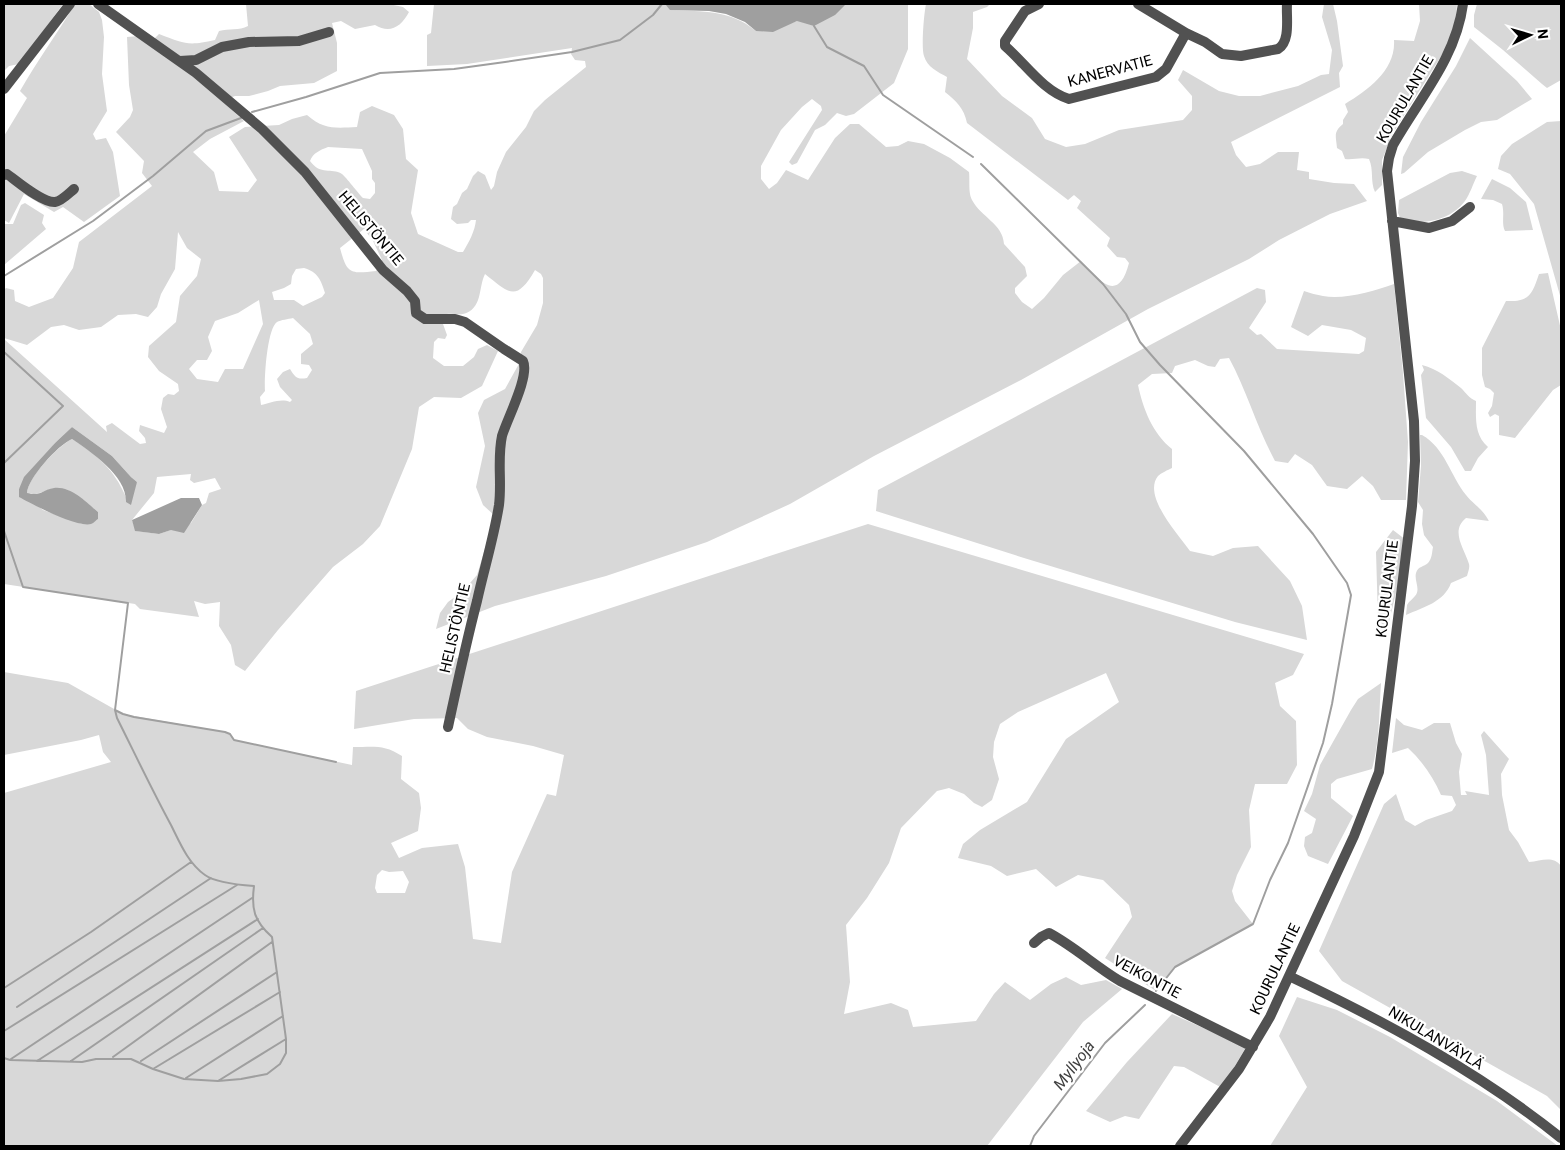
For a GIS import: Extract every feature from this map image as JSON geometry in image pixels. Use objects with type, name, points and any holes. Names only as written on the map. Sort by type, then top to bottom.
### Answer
[{"type":"street","points":[[4,89],[70,4]]},
{"type":"street","name":"HELISTÖNTIE","points":[[98,4],[180,60],[262,130],[306,172],[383,270],[407,291],[415,301],[416,312],[425,319],[455,319],[464,322],[523,361],[525,369],[520,388],[502,437],[499,502],[492,543],[468,634],[448,727]]},
{"type":"street","name":"KANERVATIE","points":[[1039,4],[1024,11],[1005,41],[1005,46],[1051,90],[1061,97],[1069,99],[1156,77],[1166,69],[1186,33]]},
{"type":"street","points":[[1138,4],[1186,33],[1205,42],[1222,54],[1241,56],[1278,49],[1282,46],[1286,37],[1287,4]]},
{"type":"street","name":"KOURULANTIE","points":[[1180,1146],[1219,1096],[1253,1047],[1270,1016],[1354,836],[1379,772],[1412,506],[1415,461],[1414,421],[1388,189],[1389,158],[1401,130],[1446,60],[1459,27],[1463,4]]},
{"type":"street","points":[[180,60],[196,60],[222,47],[250,42],[299,41],[329,32]]},
{"type":"street","points":[[4,175],[7,174],[46,200],[55,202],[64,198],[74,189]]},
{"type":"street","points":[[1392,221],[1429,228],[1452,221],[1470,207]]},
{"type":"street","name":"VEIKONTIE","points":[[1034,943],[1041,937],[1050,934],[1066,942],[1101,970],[1120,981],[1253,1047]]},
{"type":"street","name":"NIKULANVÄYLÄ","points":[[1289,976],[1376,1019],[1460,1068],[1506,1097],[1561,1138]]},
{"type":"shaded area","points":[[4,4],[63,4],[19,64],[9,66],[4,71]]},
{"type":"shaded area","points":[[75,4],[89,4],[99,12],[102,20],[104,37],[102,74],[107,111],[93,134],[96,140],[106,138],[113,152],[120,196],[84,222],[63,207],[54,212],[24,194],[9,223],[4,220],[4,136],[27,98],[20,91]]},
{"type":"shaded area","points":[[246,4],[389,4],[403,7],[409,12],[399,25],[390,29],[380,28],[375,25],[355,29],[341,21],[332,23],[337,43],[337,71],[314,83],[280,86],[249,96],[235,96],[222,101],[244,121],[210,139],[193,152],[214,172],[219,191],[248,192],[257,180],[229,137],[245,127],[279,125],[307,115],[325,126],[336,128],[357,127],[360,112],[372,106],[394,115],[403,129],[406,159],[418,170],[411,213],[418,234],[458,252],[463,252],[473,232],[476,220],[457,224],[451,219],[453,207],[467,189],[473,176],[478,171],[485,175],[491,190],[506,152],[526,127],[534,111],[586,67],[585,61],[575,60],[571,54],[572,48],[467,64],[427,66],[427,35],[431,33],[434,4],[665,4],[671,10],[726,15],[756,31],[788,24],[846,4],[908,4],[908,49],[894,83],[854,114],[846,116],[837,113],[825,125],[815,130],[797,163],[792,165],[789,162],[822,110],[821,106],[812,99],[781,130],[761,166],[761,179],[769,189],[777,183],[786,170],[808,180],[835,138],[850,124],[859,124],[886,147],[898,146],[908,141],[924,144],[950,158],[969,172],[972,200],[1000,231],[1004,244],[1025,267],[1027,276],[1015,288],[1015,293],[1022,302],[1032,309],[1063,275],[1081,261],[1101,281],[1114,286],[1125,276],[1129,263],[1125,258],[1117,257],[1107,246],[1110,238],[1077,208],[1081,201],[1074,195],[1068,200],[967,123],[959,105],[945,92],[947,77],[930,66],[925,60],[923,38],[926,4],[990,4],[973,12],[973,28],[967,59],[1002,96],[1032,118],[1045,139],[1066,147],[1085,144],[1119,130],[1183,120],[1192,110],[1192,96],[1178,80],[1183,70],[1219,91],[1239,96],[1260,96],[1298,86],[1321,75],[1329,74],[1332,50],[1322,17],[1324,4],[1333,4],[1343,66],[1339,73],[1340,87],[1231,142],[1236,155],[1246,167],[1260,164],[1278,152],[1299,152],[1297,170],[1309,172],[1309,179],[1354,184],[1367,201],[1330,214],[1279,240],[1249,259],[1148,309],[1021,380],[874,456],[790,504],[707,542],[606,576],[495,606],[436,629],[440,613],[448,602],[463,591],[477,575],[495,516],[483,505],[476,487],[485,446],[478,413],[484,400],[505,389],[520,362],[521,352],[537,325],[543,303],[543,278],[535,270],[523,287],[512,292],[500,286],[485,274],[474,308],[463,314],[443,315],[443,324],[447,335],[445,339],[438,338],[434,342],[433,358],[444,366],[463,366],[474,357],[478,349],[487,345],[498,351],[482,386],[461,398],[434,397],[419,407],[412,449],[380,526],[363,544],[333,567],[245,671],[235,665],[231,645],[219,626],[220,602],[205,604],[194,601],[199,617],[140,609],[135,604],[4,584],[4,339],[107,432],[106,426],[112,423],[140,444],[146,443],[145,438],[139,431],[140,425],[164,433],[167,427],[161,409],[163,398],[168,394],[174,395],[179,391],[178,384],[159,371],[148,357],[149,346],[176,322],[180,296],[197,276],[201,259],[187,248],[178,232],[175,269],[161,294],[157,307],[148,317],[136,314],[118,315],[101,327],[79,330],[64,325],[51,327],[27,345],[4,338],[4,290],[6,288],[14,290],[15,301],[29,307],[53,298],[73,268],[79,242],[152,186],[142,173],[144,161],[116,132],[130,117],[133,110],[129,85],[127,37],[139,36],[150,43],[159,34],[181,42],[199,43],[215,40],[219,31],[248,26]],"holes":[[[328,147],[362,149],[375,183],[375,193],[370,199],[363,198],[342,174],[322,170],[314,166],[310,161],[311,158]],[[364,229],[373,241],[382,260],[376,271],[355,272],[345,263],[340,248]],[[304,268],[313,272],[318,277],[325,293],[322,297],[303,306],[294,300],[274,300],[272,292],[291,284],[292,276],[296,269]],[[259,300],[263,324],[243,369],[225,369],[218,382],[197,379],[189,369],[197,360],[207,360],[212,351],[208,337],[215,321],[238,313]],[[293,318],[310,334],[313,344],[301,354],[301,364],[309,365],[312,370],[307,378],[304,379],[297,377],[290,369],[283,372],[277,379],[280,387],[292,400],[290,402],[279,401],[261,405],[260,397],[265,391],[266,366],[271,334],[277,322]],[[72,427],[112,456],[137,482],[126,497],[116,478],[104,463],[72,439],[59,448],[38,471],[32,479],[27,493],[37,493],[57,488],[70,492],[98,512],[98,519],[82,524],[43,510],[19,489],[56,442]],[[191,474],[190,480],[194,483],[215,478],[221,489],[209,493],[206,503],[202,505],[191,523],[159,534],[136,531],[132,520],[154,493],[157,477]]]},
{"type":"shaded area","points":[[665,4],[846,4],[835,15],[814,26],[797,21],[773,32],[756,31],[745,22],[726,14],[709,11],[670,10]]},
{"type":"shaded area","points":[[1419,4],[1457,4],[1455,27],[1445,50],[1393,133],[1382,160],[1382,185],[1375,192],[1369,159],[1345,159],[1342,151],[1337,148],[1336,132],[1343,124],[1343,120],[1348,112],[1345,104],[1371,86],[1385,70],[1393,51],[1394,40],[1414,41],[1420,21]]},
{"type":"shaded area","points":[[1477,4],[1561,4],[1561,80],[1547,88],[1474,27],[1474,15]]},
{"type":"shaded area","points":[[1470,38],[1517,81],[1532,99],[1497,120],[1481,122],[1465,130],[1428,152],[1401,174],[1403,157],[1421,122],[1456,66]]},
{"type":"shaded area","points":[[1561,121],[1561,299],[1534,204],[1510,174],[1498,169],[1501,156],[1512,144],[1547,122]]},
{"type":"shaded area","points":[[1462,171],[1477,176],[1467,198],[1459,208],[1436,220],[1419,222],[1401,220],[1398,213],[1399,200],[1450,173]]},
{"type":"shaded area","points":[[1492,179],[1510,188],[1526,202],[1533,230],[1505,231],[1502,204],[1493,200],[1481,199]]},
{"type":"shaded area","points":[[25,203],[44,215],[42,223],[46,229],[4,265],[4,224],[13,224],[21,205]]},
{"type":"shaded area","points":[[1548,273],[1561,330],[1561,385],[1553,390],[1515,438],[1499,435],[1499,416],[1495,414],[1490,417],[1488,413],[1492,406],[1494,393],[1485,387],[1482,375],[1482,348],[1506,301],[1525,298],[1532,292],[1539,274]]},
{"type":"shaded area","points":[[1394,284],[1408,442],[1406,500],[1381,500],[1373,486],[1362,476],[1347,489],[1327,486],[1312,465],[1295,454],[1288,463],[1275,461],[1229,358],[1220,359],[1215,367],[1195,360],[1175,366],[1172,373],[1152,374],[1138,385],[1143,403],[1154,428],[1172,449],[1172,468],[1158,476],[1154,484],[1158,504],[1171,526],[1190,551],[1213,556],[1233,548],[1258,546],[1290,581],[1302,606],[1307,640],[1235,622],[876,511],[878,490],[1257,288],[1265,290],[1266,302],[1249,328],[1257,335],[1261,334],[1277,349],[1359,354],[1364,351],[1366,338],[1351,330],[1322,325],[1308,336],[1291,327],[1304,291],[1323,296],[1340,297],[1368,292]]},
{"type":"shaded area","points":[[1422,365],[1443,374],[1476,401],[1478,432],[1488,447],[1478,458],[1471,471],[1465,471],[1451,447],[1426,418],[1421,375],[1424,370]]},
{"type":"shaded area","points":[[72,427],[112,456],[137,482],[131,505],[126,502],[125,492],[114,474],[98,458],[72,439],[59,448],[38,471],[32,479],[27,493],[39,493],[54,488],[72,492],[98,512],[98,519],[91,524],[65,519],[19,497],[19,489],[24,477]]},
{"type":"shaded area","points":[[1420,435],[1430,440],[1442,454],[1460,487],[1489,521],[1466,518],[1459,528],[1460,540],[1469,564],[1467,576],[1451,583],[1444,595],[1433,603],[1406,615],[1407,605],[1417,593],[1416,573],[1418,569],[1429,561],[1433,547],[1424,535],[1422,524],[1423,510],[1418,502],[1421,466]]},
{"type":"shaded area","points":[[181,498],[199,498],[202,505],[184,533],[171,530],[159,534],[135,531],[132,520]]},
{"type":"shaded area","points":[[868,524],[1304,654],[1293,675],[1275,683],[1280,706],[1296,721],[1297,765],[1287,784],[1255,784],[1249,810],[1251,847],[1237,875],[1232,891],[1235,901],[1253,924],[1175,967],[1156,991],[1105,958],[1132,917],[1129,905],[1103,880],[1078,875],[1056,887],[1036,869],[1007,876],[991,866],[958,858],[963,844],[980,830],[1027,802],[1066,739],[1119,702],[1106,673],[1018,712],[1000,724],[994,742],[993,757],[999,779],[992,800],[982,807],[964,794],[949,788],[937,791],[901,828],[889,863],[867,898],[846,925],[850,982],[844,1014],[891,1003],[908,1010],[913,1027],[976,1021],[994,994],[1005,982],[1030,1000],[1051,984],[1066,977],[1081,985],[1106,980],[1122,989],[1083,1022],[987,1146],[4,1146],[4,793],[111,762],[103,752],[99,735],[4,755],[4,672],[68,683],[123,714],[225,732],[230,734],[235,740],[352,765],[353,747],[378,747],[396,752],[402,756],[401,779],[419,793],[421,808],[418,831],[391,843],[399,858],[422,848],[458,844],[465,867],[473,939],[501,943],[512,872],[547,794],[556,796],[564,755],[533,746],[487,737],[468,729],[457,718],[414,719],[354,729],[356,691]],"holes":[[[382,870],[389,872],[403,871],[409,882],[405,893],[377,893],[375,888],[377,875]]]},
{"type":"shaded area","points":[[1393,530],[1406,540],[1405,556],[1387,630],[1378,619],[1376,552]]},
{"type":"shaded area","points":[[1381,683],[1378,737],[1372,769],[1337,779],[1331,784],[1331,798],[1353,816],[1328,864],[1308,856],[1304,846],[1305,837],[1312,833],[1316,819],[1304,811],[1312,794],[1320,765],[1351,710],[1358,699]]},
{"type":"shaded area","points":[[1396,718],[1404,725],[1422,730],[1434,723],[1450,723],[1456,743],[1462,754],[1459,772],[1461,795],[1467,795],[1465,791],[1489,795],[1486,755],[1481,735],[1484,731],[1509,759],[1501,774],[1502,795],[1509,830],[1529,862],[1551,860],[1561,866],[1561,1110],[1547,1096],[1342,981],[1319,951],[1384,804],[1396,794],[1405,820],[1415,826],[1452,811],[1456,805],[1452,796],[1441,795],[1427,770],[1408,748],[1392,753]]},
{"type":"shaded area","points":[[1297,997],[1337,1010],[1390,1037],[1497,1101],[1558,1146],[1270,1146],[1307,1087],[1279,1036]]},
{"type":"shaded area","points":[[1172,1014],[1246,1047],[1222,1088],[1184,1067],[1174,1066],[1139,1119],[1125,1116],[1110,1122],[1086,1111],[1127,1062]]},
{"type":"waterway","points":[[252,112],[380,73],[454,69],[505,62],[572,52],[620,40],[653,15],[662,4]]},
{"type":"waterway","points":[[814,26],[827,47],[864,66],[883,95],[973,157]]},
{"type":"waterway","points":[[4,276],[93,221],[153,176],[206,131],[241,118]]},
{"type":"waterway","points":[[981,164],[1103,284],[1126,314],[1140,342],[1244,451],[1313,534],[1347,583],[1351,595],[1332,704],[1323,743],[1288,843],[1270,880],[1253,924],[1175,967],[1156,991]]},
{"type":"waterway","points":[[4,352],[63,406],[4,463]]},
{"type":"waterway","points":[[4,531],[23,587],[128,603],[115,710],[117,718],[189,859],[210,878],[228,883],[254,886],[253,901],[255,914],[261,926],[272,937],[286,1039],[286,1053],[280,1064],[267,1074],[218,1081],[184,1079],[153,1069],[131,1059],[96,1059],[82,1062],[10,1060],[4,1058]]},
{"type":"waterway","points":[[115,710],[134,717],[225,732],[230,734],[234,740],[336,762]]},
{"type":"waterway","points":[[4,988],[91,932],[191,862]]},
{"type":"waterway","points":[[17,1007],[211,878]]},
{"type":"waterway","points":[[4,1031],[237,885]]},
{"type":"waterway","points":[[11,1059],[252,898]]},
{"type":"waterway","points":[[37,1061],[258,919]]},
{"type":"waterway","points":[[71,1061],[263,928]]},
{"type":"waterway","points":[[113,1057],[272,942]]},
{"type":"waterway","points":[[141,1061],[277,972]]},
{"type":"waterway","points":[[153,1069],[280,992]]},
{"type":"waterway","name":"Myllyoja","points":[[1030,1146],[1034,1136],[1105,1043],[1145,1005]]},
{"type":"waterway","points":[[186,1078],[283,1016]]},
{"type":"waterway","points":[[218,1081],[286,1039]]}]
